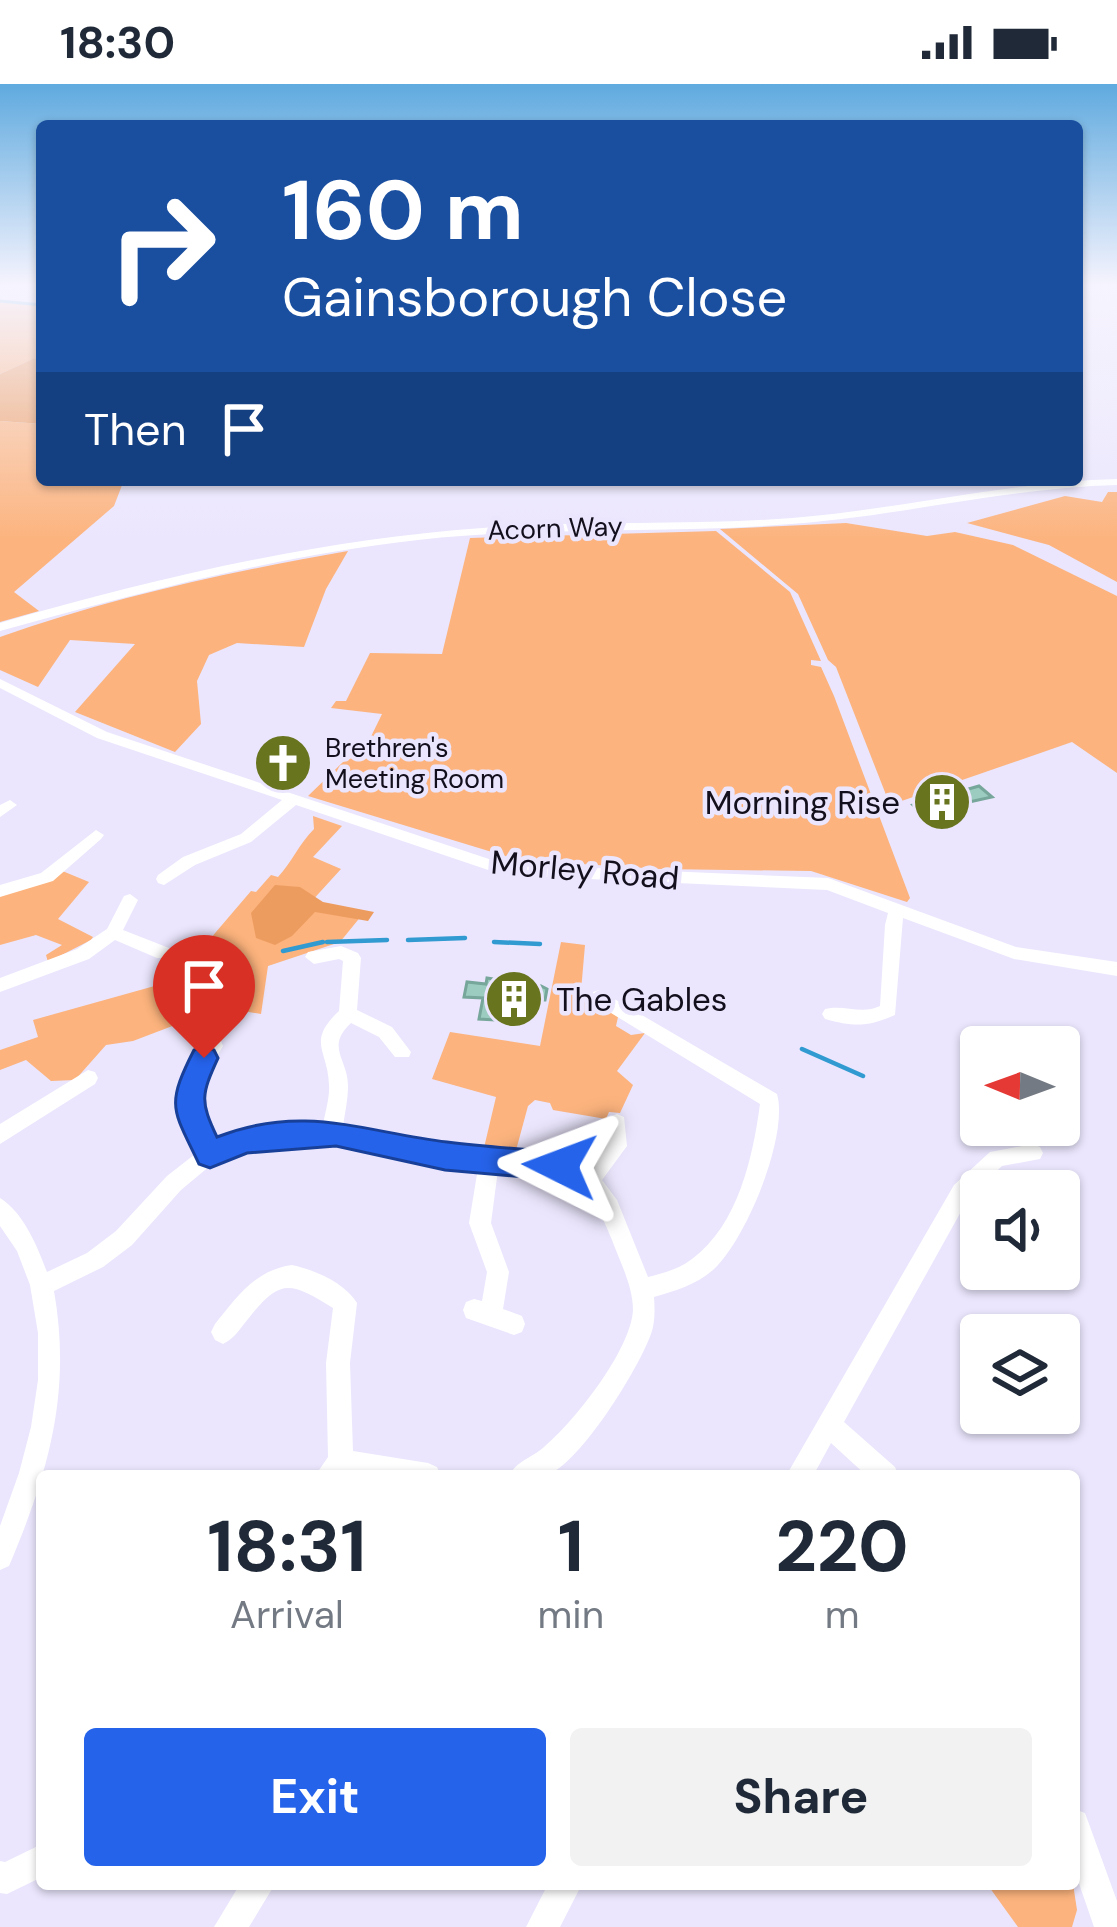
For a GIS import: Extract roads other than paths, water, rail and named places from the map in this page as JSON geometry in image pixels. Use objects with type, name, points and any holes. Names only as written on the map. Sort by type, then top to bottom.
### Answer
[{"type":"street","name":"Acorn Way","points":[[1083,484],[1117,482]]},
{"type":"street","name":"Acorn Way","points":[[0,627],[177,578],[364,544],[517,529],[761,523],[1054,486]]},
{"type":"street","name":"Morley Road","points":[[0,683],[100,735],[509,870],[836,886],[1014,953],[1117,969]]},
{"type":"street","points":[[171,869],[246,838],[292,800]]},
{"type":"street","points":[[0,891],[47,877],[96,835]]},
{"type":"street","points":[[0,985],[83,954],[112,933],[130,900]]},
{"type":"street","points":[[831,1014],[869,1019],[889,1010],[898,908]]},
{"type":"street","points":[[112,933],[164,953]]},
{"type":"street","points":[[314,957],[341,952],[352,958],[348,1014],[332,1029],[328,1048],[338,1083],[332,1133]]},
{"type":"street","points":[[599,997],[630,1023],[770,1100],[760,1160],[743,1203],[710,1258],[679,1279],[642,1290]]},
{"type":"street","points":[[348,1014],[377,1025],[402,1052]]},
{"type":"street","points":[[210,1154],[188,1107],[199,1064],[214,1046]]},
{"type":"street","points":[[0,1135],[88,1078]]},
{"type":"street","points":[[588,1182],[617,1146],[617,1123]]},
{"type":"street","points":[[41,1286],[95,1260],[210,1154],[246,1140],[332,1133],[489,1161],[560,1166],[588,1182],[610,1208],[642,1290],[641,1331],[612,1386],[551,1458],[532,1470]]},
{"type":"street","points":[[803,1470],[962,1192],[997,1159],[1034,1153]]},
{"type":"street","points":[[489,1161],[480,1223],[498,1272],[483,1311],[514,1324]]},
{"type":"street","points":[[0,1557],[30,1518],[48,1386],[48,1332],[41,1286],[29,1252],[4,1222]]},
{"type":"street","points":[[223,1332],[273,1277],[288,1274],[309,1280],[346,1303],[337,1334],[334,1469]]},
{"type":"street","points":[[829,1425],[879,1470]]},
{"type":"street","points":[[1080,1841],[1110,1927]]},
{"type":"street","points":[[0,1877],[36,1863]]},
{"type":"street","points":[[230,1927],[256,1890]]},
{"type":"street","points":[[542,1927],[563,1890]]},
{"type":"waterway","points":[[408,940],[465,938]]},
{"type":"waterway","points":[[327,942],[387,940]]},
{"type":"waterway","points":[[283,951],[323,942]]},
{"type":"waterway","points":[[494,942],[540,944]]},
{"type":"waterway","points":[[207,972],[240,962]]},
{"type":"waterway","points":[[802,1049],[863,1076]]},
{"type":"place","name":"Brethren's Meeting Room","points":[[283,763]]},
{"type":"place","name":"Morning Rise","points":[[942,802]]},
{"type":"place","name":"The Gables","points":[[514,999]]}]
